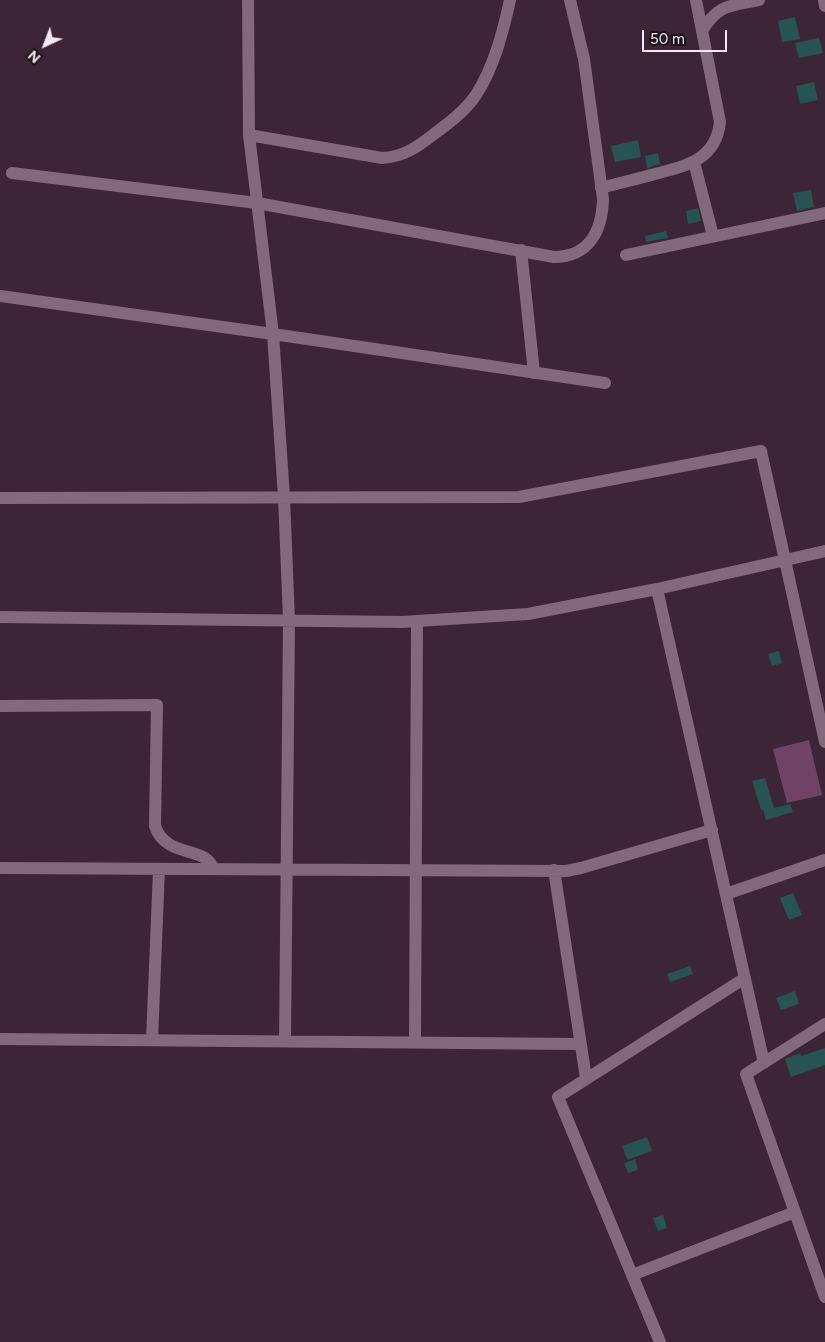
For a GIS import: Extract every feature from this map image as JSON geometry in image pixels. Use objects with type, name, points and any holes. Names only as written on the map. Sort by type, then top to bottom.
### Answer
[{"type":"street","points":[[248,0],[248,135],[273,334],[284,498],[289,620],[285,1042]]},
{"type":"street","points":[[248,135],[382,158],[396,157],[420,145],[456,118],[476,95],[491,63],[505,22],[510,0]]},
{"type":"street","points":[[12,173],[257,203],[554,257],[567,257],[579,252],[593,240],[603,208],[584,59],[570,0]]},
{"type":"street","points":[[601,188],[688,165],[707,153],[716,140],[720,122],[696,0]]},
{"type":"street","points":[[702,31],[710,18],[718,11],[758,0]]},
{"type":"street","points":[[824,0],[825,6]]},
{"type":"street","points":[[694,162],[713,236]]},
{"type":"street","points":[[626,255],[825,213]]},
{"type":"street","points":[[521,250],[534,373]]},
{"type":"street","points":[[0,296],[605,383]]},
{"type":"street","points":[[0,498],[519,497],[761,451],[825,742]]},
{"type":"street","points":[[0,616],[417,621],[528,614],[658,589],[825,551]]},
{"type":"street","points":[[658,589],[764,1063]]},
{"type":"street","points":[[415,1042],[417,621]]},
{"type":"street","points":[[0,706],[157,705],[155,826],[157,832],[170,846],[205,858],[212,864],[213,869]]},
{"type":"street","points":[[0,868],[554,870],[581,868],[712,830]]},
{"type":"street","points":[[726,894],[825,860]]},
{"type":"street","points":[[152,1040],[159,869]]},
{"type":"street","points":[[554,870],[586,1078]]},
{"type":"street","points":[[660,1342],[558,1097],[745,978]]},
{"type":"street","points":[[825,1024],[746,1074],[825,1297]]},
{"type":"street","points":[[0,1039],[580,1044]]},
{"type":"street","points":[[632,1276],[795,1212]]},
{"type":"shaded area","points":[[809,740],[822,795],[787,803],[773,749]]},
{"type":"building","points":[[795,17],[800,39],[782,42],[778,21]]},
{"type":"building","points":[[819,38],[823,53],[799,58],[795,43]]},
{"type":"building","points":[[814,82],[818,100],[800,104],[796,86]]},
{"type":"building","points":[[638,140],[641,157],[615,162],[611,146]]},
{"type":"building","points":[[658,153],[660,164],[647,168],[645,156]]},
{"type":"building","points":[[811,190],[814,207],[797,211],[793,193]]},
{"type":"building","points":[[698,208],[701,221],[688,224],[686,211]]},
{"type":"building","points":[[666,231],[668,238],[646,242],[645,236]]},
{"type":"building","points":[[779,651],[782,663],[772,666],[768,654]]},
{"type":"building","points":[[765,778],[774,808],[790,804],[793,812],[766,820],[752,781]]},
{"type":"building","points":[[793,893],[802,915],[789,920],[780,898]]},
{"type":"building","points":[[690,966],[693,974],[670,982],[667,974]]},
{"type":"building","points":[[795,991],[799,1004],[781,1010],[776,998]]},
{"type":"building","points":[[825,1048],[825,1065],[791,1077],[785,1059],[800,1053],[801,1056]]},
{"type":"building","points":[[647,1137],[652,1151],[627,1160],[622,1146]]},
{"type":"building","points":[[635,1159],[638,1170],[628,1173],[624,1163]]},
{"type":"building","points":[[663,1215],[667,1228],[658,1231],[653,1218]]}]
